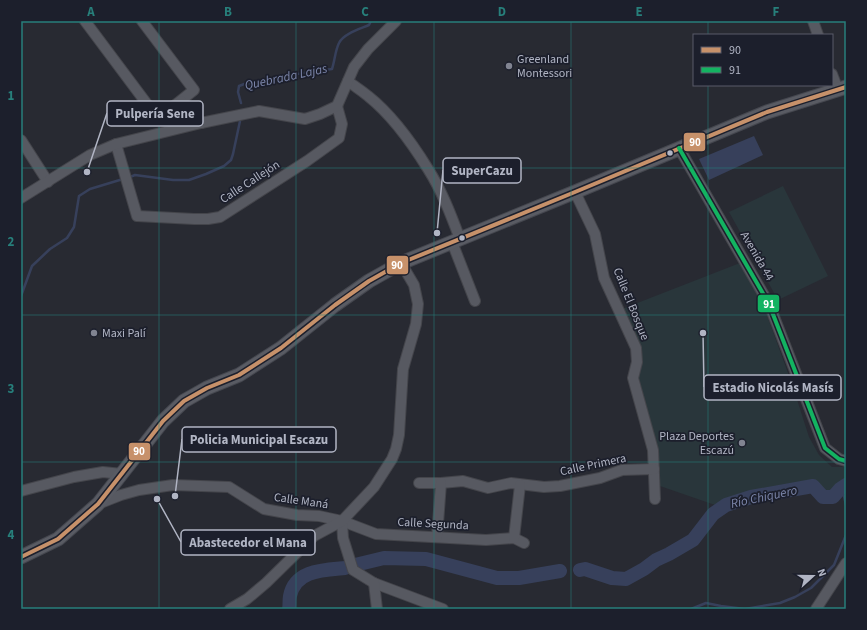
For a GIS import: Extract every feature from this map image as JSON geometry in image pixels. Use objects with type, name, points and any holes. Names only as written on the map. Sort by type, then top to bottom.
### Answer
[{"type":"main road","points":[[21,557],[58,539],[98,504],[163,421],[184,401],[207,388],[239,375],[280,348],[340,301],[369,281],[401,263],[767,112],[842,89]]},
{"type":"street","points":[[85,21],[153,112],[158,115],[164,114],[194,90],[142,21]]},
{"type":"street","points":[[21,198],[90,155],[116,144],[201,123],[260,111],[305,119],[337,106],[354,66],[368,49],[396,21]]},
{"type":"street","points":[[813,21],[818,34]]},
{"type":"street","points":[[833,76],[842,89]]},
{"type":"street","points":[[348,81],[368,96],[396,124],[413,146],[432,176],[444,200],[474,301]]},
{"type":"street","points":[[181,101],[201,123]]},
{"type":"street","name":"Calle Callejón","points":[[116,144],[136,216],[208,219],[220,217],[307,161],[339,138],[342,124],[337,106]]},
{"type":"street","points":[[21,140],[48,182]]},
{"type":"street","name":"Avenida 44","points":[[679,148],[769,304],[825,448],[839,459],[846,461]]},
{"type":"street","name":"Calle El Bosque","points":[[575,192],[596,234],[604,278],[636,348],[637,362],[633,378],[653,450],[655,499]]},
{"type":"street","points":[[230,609],[247,599],[266,583],[314,536],[342,521],[374,487],[396,449],[403,369],[416,324],[418,304],[414,285],[401,263]]},
{"type":"street","name":"Calle Primera","points":[[419,483],[462,481],[488,488],[511,483],[544,487],[560,486],[600,478],[622,470],[654,469]]},
{"type":"street","points":[[21,491],[74,477],[104,472],[122,474]]},
{"type":"street","points":[[438,537],[441,483]]},
{"type":"street","name":"Calle Maná","points":[[98,504],[139,490],[173,485],[229,487],[264,509],[297,515],[319,516],[342,521]]},
{"type":"street","points":[[520,485],[514,538],[524,543]]},
{"type":"street","points":[[342,521],[343,538],[354,570],[374,583],[443,609]]},
{"type":"street","name":"Calle Segunda","points":[[342,521],[376,534],[486,540],[514,538]]},
{"type":"street","points":[[816,609],[846,564]]},
{"type":"street","points":[[374,583],[377,609]]},
{"type":"shaded area","points":[[783,186],[828,276],[778,300],[729,212]]},
{"type":"shaded area","points":[[740,263],[764,307],[792,384],[809,437],[819,455],[832,467],[846,467],[846,482],[837,486],[832,493],[825,495],[813,484],[732,498],[715,505],[660,486],[657,444],[646,407],[622,309]]},
{"type":"water","points":[[754,136],[763,155],[709,180],[699,159]]},
{"type":"waterway","name":"Quebrada Lajas","points":[[241,103],[238,92],[239,86],[247,83],[259,84],[290,75],[332,69],[341,40],[352,32],[369,25],[371,21]]},
{"type":"waterway","name":"Quebrada Lajas","points":[[130,177],[135,175],[173,180],[189,180],[224,166],[231,160],[240,121]]},
{"type":"waterway","name":"Quebrada Lajas","points":[[21,296],[32,266],[50,249],[67,238],[74,227],[79,196],[90,189],[123,179]]},
{"type":"waterway","name":"Río Chiquero","points":[[580,570],[585,569],[612,578],[626,579],[656,560],[693,540],[713,514],[726,505],[751,497],[813,486],[823,497],[833,497],[846,485]]},
{"type":"waterway","points":[[840,489],[844,496],[846,505]]},
{"type":"waterway","points":[[691,609],[706,603],[745,609],[780,603],[795,597],[811,588],[834,565],[846,535]]},
{"type":"waterway","name":"Río Chiquero","points":[[355,565],[384,558],[426,559],[497,578],[519,578],[560,571]]},
{"type":"waterway","name":"Río Chiquero","points":[[289,609],[290,596],[293,587],[304,576],[319,571],[345,568]]},
{"type":"transit line","name":"90","points":[[21,557],[58,539],[98,504],[163,421],[184,401],[207,388],[239,375],[281,348],[335,305],[369,281],[401,263],[767,112],[846,87]]},
{"type":"transit line","name":"91","points":[[679,148],[769,304],[825,448],[839,459],[846,461]]},
{"type":"place","name":"Greenland Montessori","points":[[509,66]]},
{"type":"place","name":"Pulpería Sene","points":[[87,172]]},
{"type":"place","name":"SuperCazu","points":[[437,233]]},
{"type":"place","name":"Maxi Palí","points":[[94,333]]},
{"type":"place","name":"Estadio Nicolás Masís","points":[[703,333]]},
{"type":"place","name":"Plaza Deportes Escazú","points":[[742,443]]},
{"type":"place","name":"Policia Municipal Escazu","points":[[175,496]]},
{"type":"place","name":"Abastecedor el Mana","points":[[157,499]]}]
